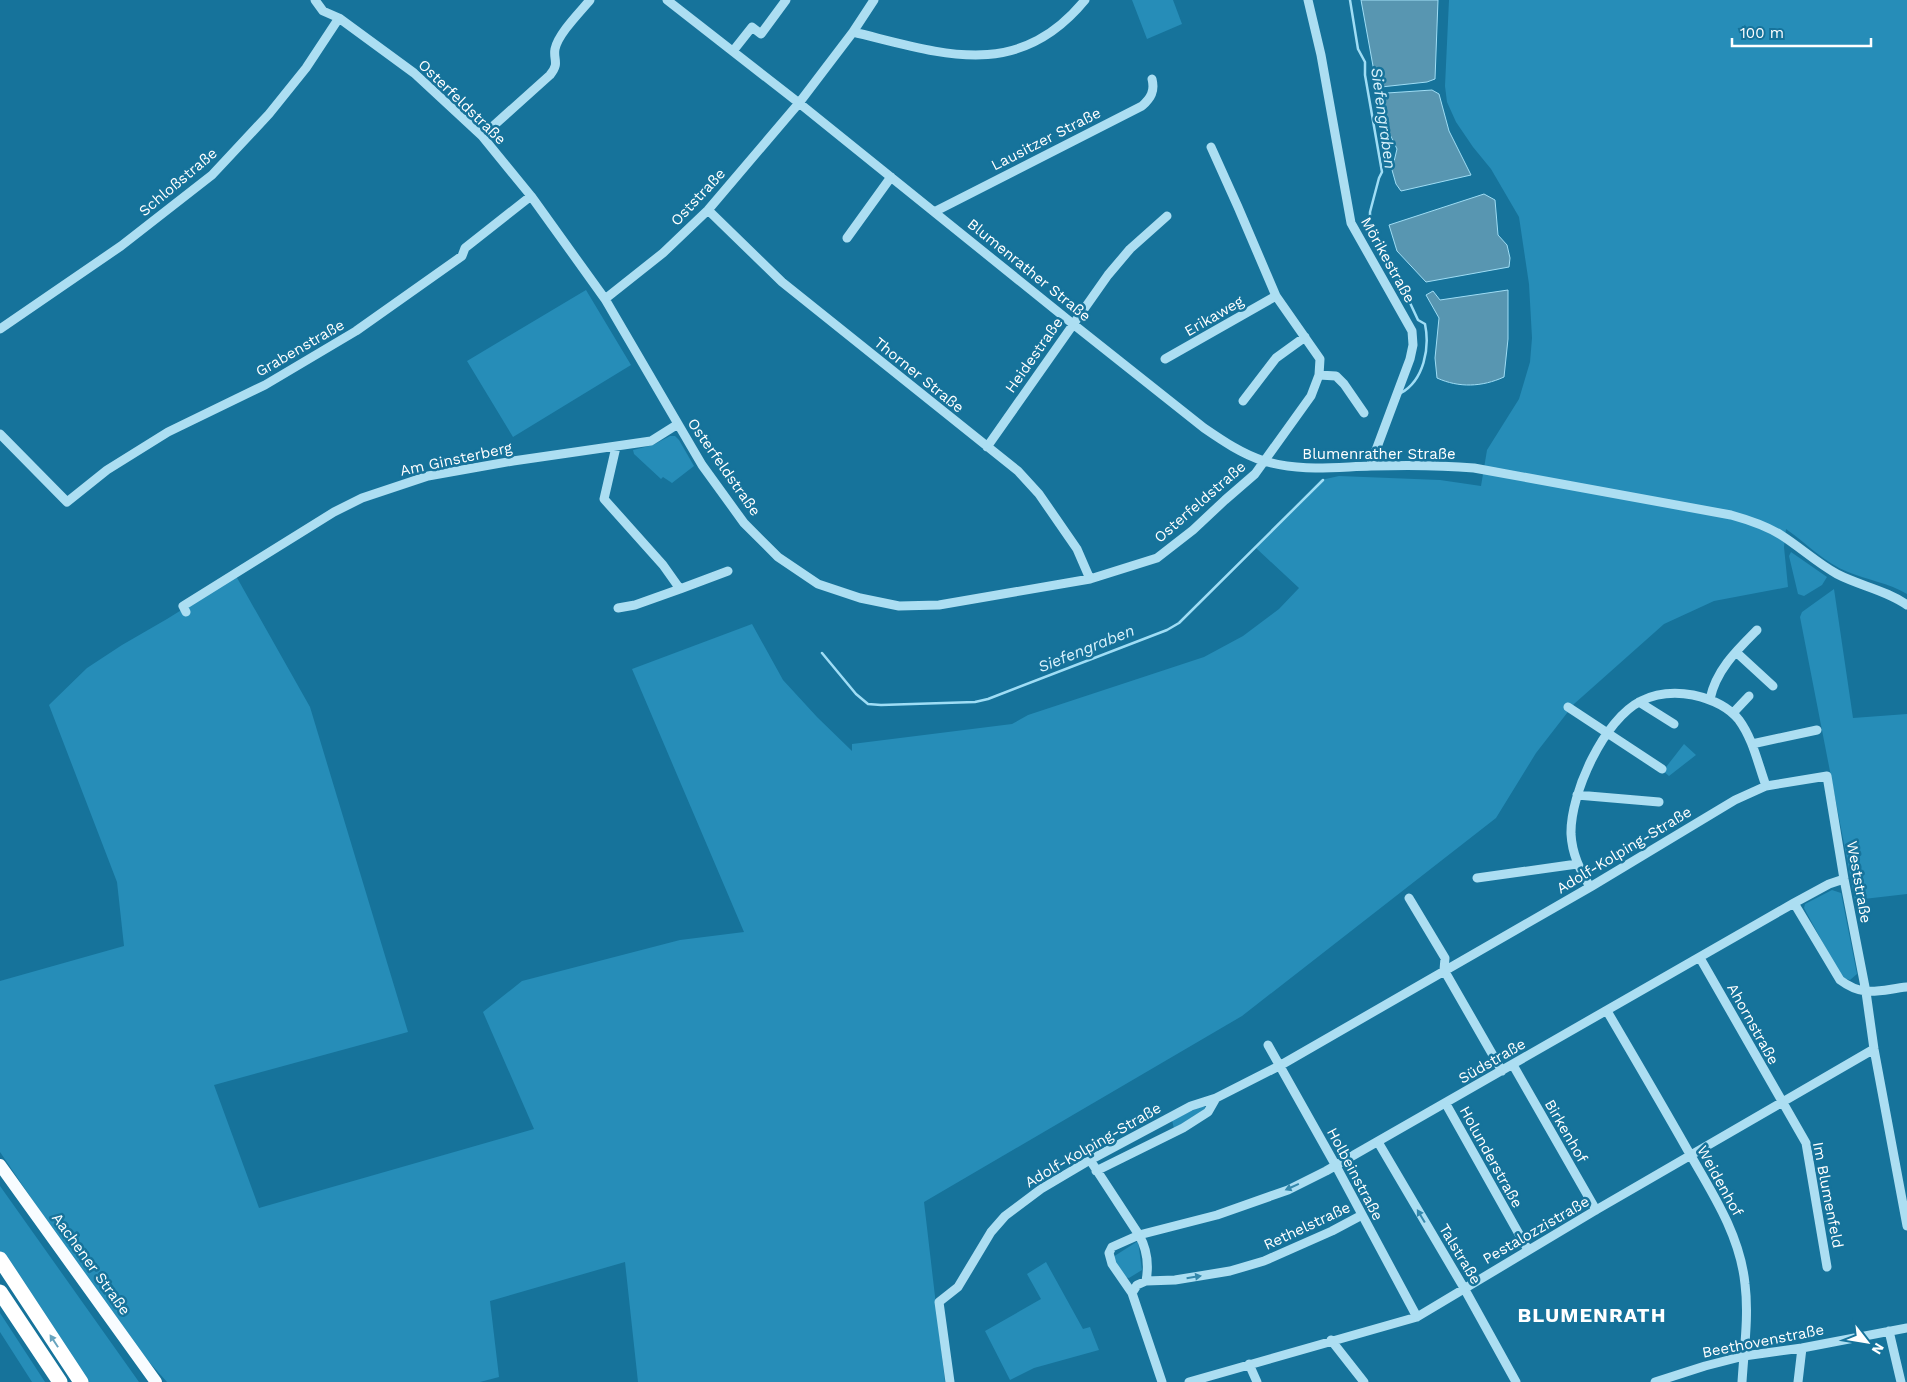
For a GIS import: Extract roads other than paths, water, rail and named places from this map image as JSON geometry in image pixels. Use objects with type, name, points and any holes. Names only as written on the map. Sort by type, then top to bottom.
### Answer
[{"type":"highway","points":[[0,1259],[81,1382]]},
{"type":"highway","points":[[0,1292],[60,1382]]},
{"type":"main road","name":"Aachener Straße","points":[[0,1165],[156,1382]]},
{"type":"street","name":"Osterfeldstraße","points":[[315,0],[323,11],[339,18],[414,73],[482,136],[531,196],[605,299],[702,466],[744,523],[778,557],[818,584],[860,598],[899,606],[939,604],[1090,578],[1157,558],[1193,530],[1255,474],[1311,396],[1319,375]]},
{"type":"street","points":[[482,136],[554,70],[556,60],[554,50],[560,37],[590,0]]},
{"type":"street","name":"Blumenrather Straße","points":[[668,0],[1073,324],[1204,428],[1227,444],[1264,461],[1309,468],[1433,465],[1474,468],[1747,519],[1782,535],[1822,566],[1839,575],[1898,598],[1907,605]]},
{"type":"street","points":[[733,51],[752,27],[761,34],[786,0]]},
{"type":"street","name":"Oststraße","points":[[605,299],[663,253],[708,210],[799,103],[853,32],[874,0]]},
{"type":"street","points":[[853,32],[941,53],[981,56],[1018,49],[1045,37],[1071,17],[1085,0]]},
{"type":"street","name":"Mörikestraße","points":[[1308,0],[1321,55],[1351,223],[1412,331],[1413,345],[1410,359],[1370,466]]},
{"type":"street","name":"Schloßstraße","points":[[0,330],[121,246],[212,175],[269,114],[306,68],[339,18]]},
{"type":"street","name":"Lausitzer Straße","points":[[934,212],[1142,106],[1151,97],[1153,90],[1152,79]]},
{"type":"street","points":[[1210,147],[1228,182],[1276,296],[1320,358],[1319,375],[1336,376],[1344,384],[1364,413]]},
{"type":"street","points":[[847,238],[891,177]]},
{"type":"street","name":"Grabenstraße","points":[[0,434],[67,502],[107,470],[168,432],[265,386],[356,331],[462,256],[465,248],[531,196]]},
{"type":"street","name":"Thorner Straße","points":[[708,210],[782,282],[1018,471],[1039,494],[1077,549],[1090,578]]},
{"type":"street","name":"Heidestraße","points":[[987,447],[1108,275],[1130,249],[1167,216]]},
{"type":"street","name":"Erikaweg","points":[[1165,359],[1276,296]]},
{"type":"street","points":[[1243,401],[1276,358],[1305,337]]},
{"type":"street","name":"Am Ginsterberg","points":[[186,612],[183,606],[334,512],[362,498],[428,476],[513,460],[651,441],[678,424]]},
{"type":"street","points":[[616,447],[604,499],[663,565],[680,589]]},
{"type":"street","points":[[618,608],[635,605],[728,571]]},
{"type":"street","points":[[1710,699],[1712,690],[1724,665],[1757,630]]},
{"type":"street","points":[[1736,652],[1773,686]]},
{"type":"street","points":[[1590,887],[1577,864],[1573,852],[1571,833],[1577,795],[1588,766],[1608,734],[1620,718],[1639,702],[1662,694],[1685,694],[1710,699],[1733,713],[1748,734],[1766,786]]},
{"type":"street","points":[[1733,713],[1749,696]]},
{"type":"street","points":[[1639,702],[1674,724]]},
{"type":"street","points":[[1568,707],[1662,769]]},
{"type":"street","points":[[1752,744],[1817,730]]},
{"type":"street","name":"Adolf-Kolping-Straße","points":[[950,1382],[939,1302],[958,1286],[991,1232],[1005,1216],[1041,1189],[1090,1160],[1191,1106],[1216,1098],[1281,1065],[1590,887],[1736,800],[1766,786],[1827,776]]},
{"type":"street","name":"Weststraße","points":[[1827,776],[1844,879],[1866,992],[1874,1050],[1907,1226]]},
{"type":"street","points":[[1577,795],[1659,802]]},
{"type":"street","points":[[1477,878],[1577,864]]},
{"type":"street","name":"Südstraße","points":[[1132,1293],[1112,1264],[1109,1253],[1112,1247],[1139,1235],[1227,1211],[1288,1190],[1336,1166],[1794,903],[1829,884],[1844,879]]},
{"type":"street","points":[[1409,898],[1446,958],[1444,970],[1502,1071]]},
{"type":"street","points":[[1794,903],[1840,980],[1852,989],[1866,992],[1907,987]]},
{"type":"street","name":"Ahornstraße","points":[[1700,958],[1783,1103]]},
{"type":"street","name":"Weidenhof","points":[[1607,1011],[1729,1224],[1738,1250],[1745,1282],[1747,1314],[1742,1382]]},
{"type":"street","name":"Holbeinstraße","points":[[1268,1045],[1281,1065],[1336,1166],[1416,1317]]},
{"type":"street","name":"Pestalozzistraße","points":[[1189,1382],[1416,1317],[1596,1210],[1874,1050]]},
{"type":"street","name":"Birkenhof","points":[[1513,1064],[1596,1210]]},
{"type":"street","name":"Adolf-Kolping-Straße","points":[[1096,1171],[1183,1128],[1208,1112],[1216,1098]]},
{"type":"street","name":"Im Blumenfeld","points":[[1783,1103],[1808,1150],[1827,1267]]},
{"type":"street","name":"Holunderstraße","points":[[1446,1104],[1528,1250]]},
{"type":"street","name":"Talstraße","points":[[1378,1142],[1464,1288],[1516,1382]]},
{"type":"street","points":[[1090,1160],[1143,1243],[1148,1270],[1146,1281],[1137,1285],[1132,1293],[1162,1382]]},
{"type":"street","name":"Rethelstraße","points":[[1146,1281],[1175,1280],[1230,1271],[1264,1261],[1332,1231],[1362,1215]]},
{"type":"street","name":"Beethovenstraße","points":[[1655,1382],[1744,1356],[1802,1348],[1907,1328]]},
{"type":"street","points":[[1889,1331],[1901,1382]]},
{"type":"street","points":[[1331,1340],[1364,1382]]},
{"type":"street","points":[[1798,1382],[1802,1348]]},
{"type":"street","points":[[1250,1364],[1257,1382]]},
{"type":"water","points":[[1361,0],[1438,0],[1435,79],[1427,82],[1381,87],[1375,77]]},
{"type":"water","points":[[1432,90],[1439,94],[1449,131],[1471,175],[1401,191],[1396,184],[1392,170],[1397,149],[1379,112],[1380,96],[1387,93]]},
{"type":"water","points":[[1484,194],[1495,200],[1498,235],[1507,245],[1510,258],[1509,267],[1426,282],[1397,251],[1389,225]]},
{"type":"water","points":[[1508,290],[1508,339],[1504,377],[1487,383],[1470,385],[1462,385],[1437,378],[1435,358],[1439,318],[1426,295],[1433,291],[1440,300]]},
{"type":"waterway","name":"Siefengraben","points":[[1350,0],[1358,49],[1365,62],[1365,75],[1382,172],[1370,212],[1370,227],[1418,320],[1425,324],[1427,343],[1424,363],[1415,380],[1401,393]]},
{"type":"waterway","name":"Siefengraben","points":[[822,653],[856,694],[868,704],[975,702],[988,699],[1167,630],[1179,623],[1323,480]]},
{"type":"district","name":"BLUMENRATH","points":[[1592,1315]]}]
